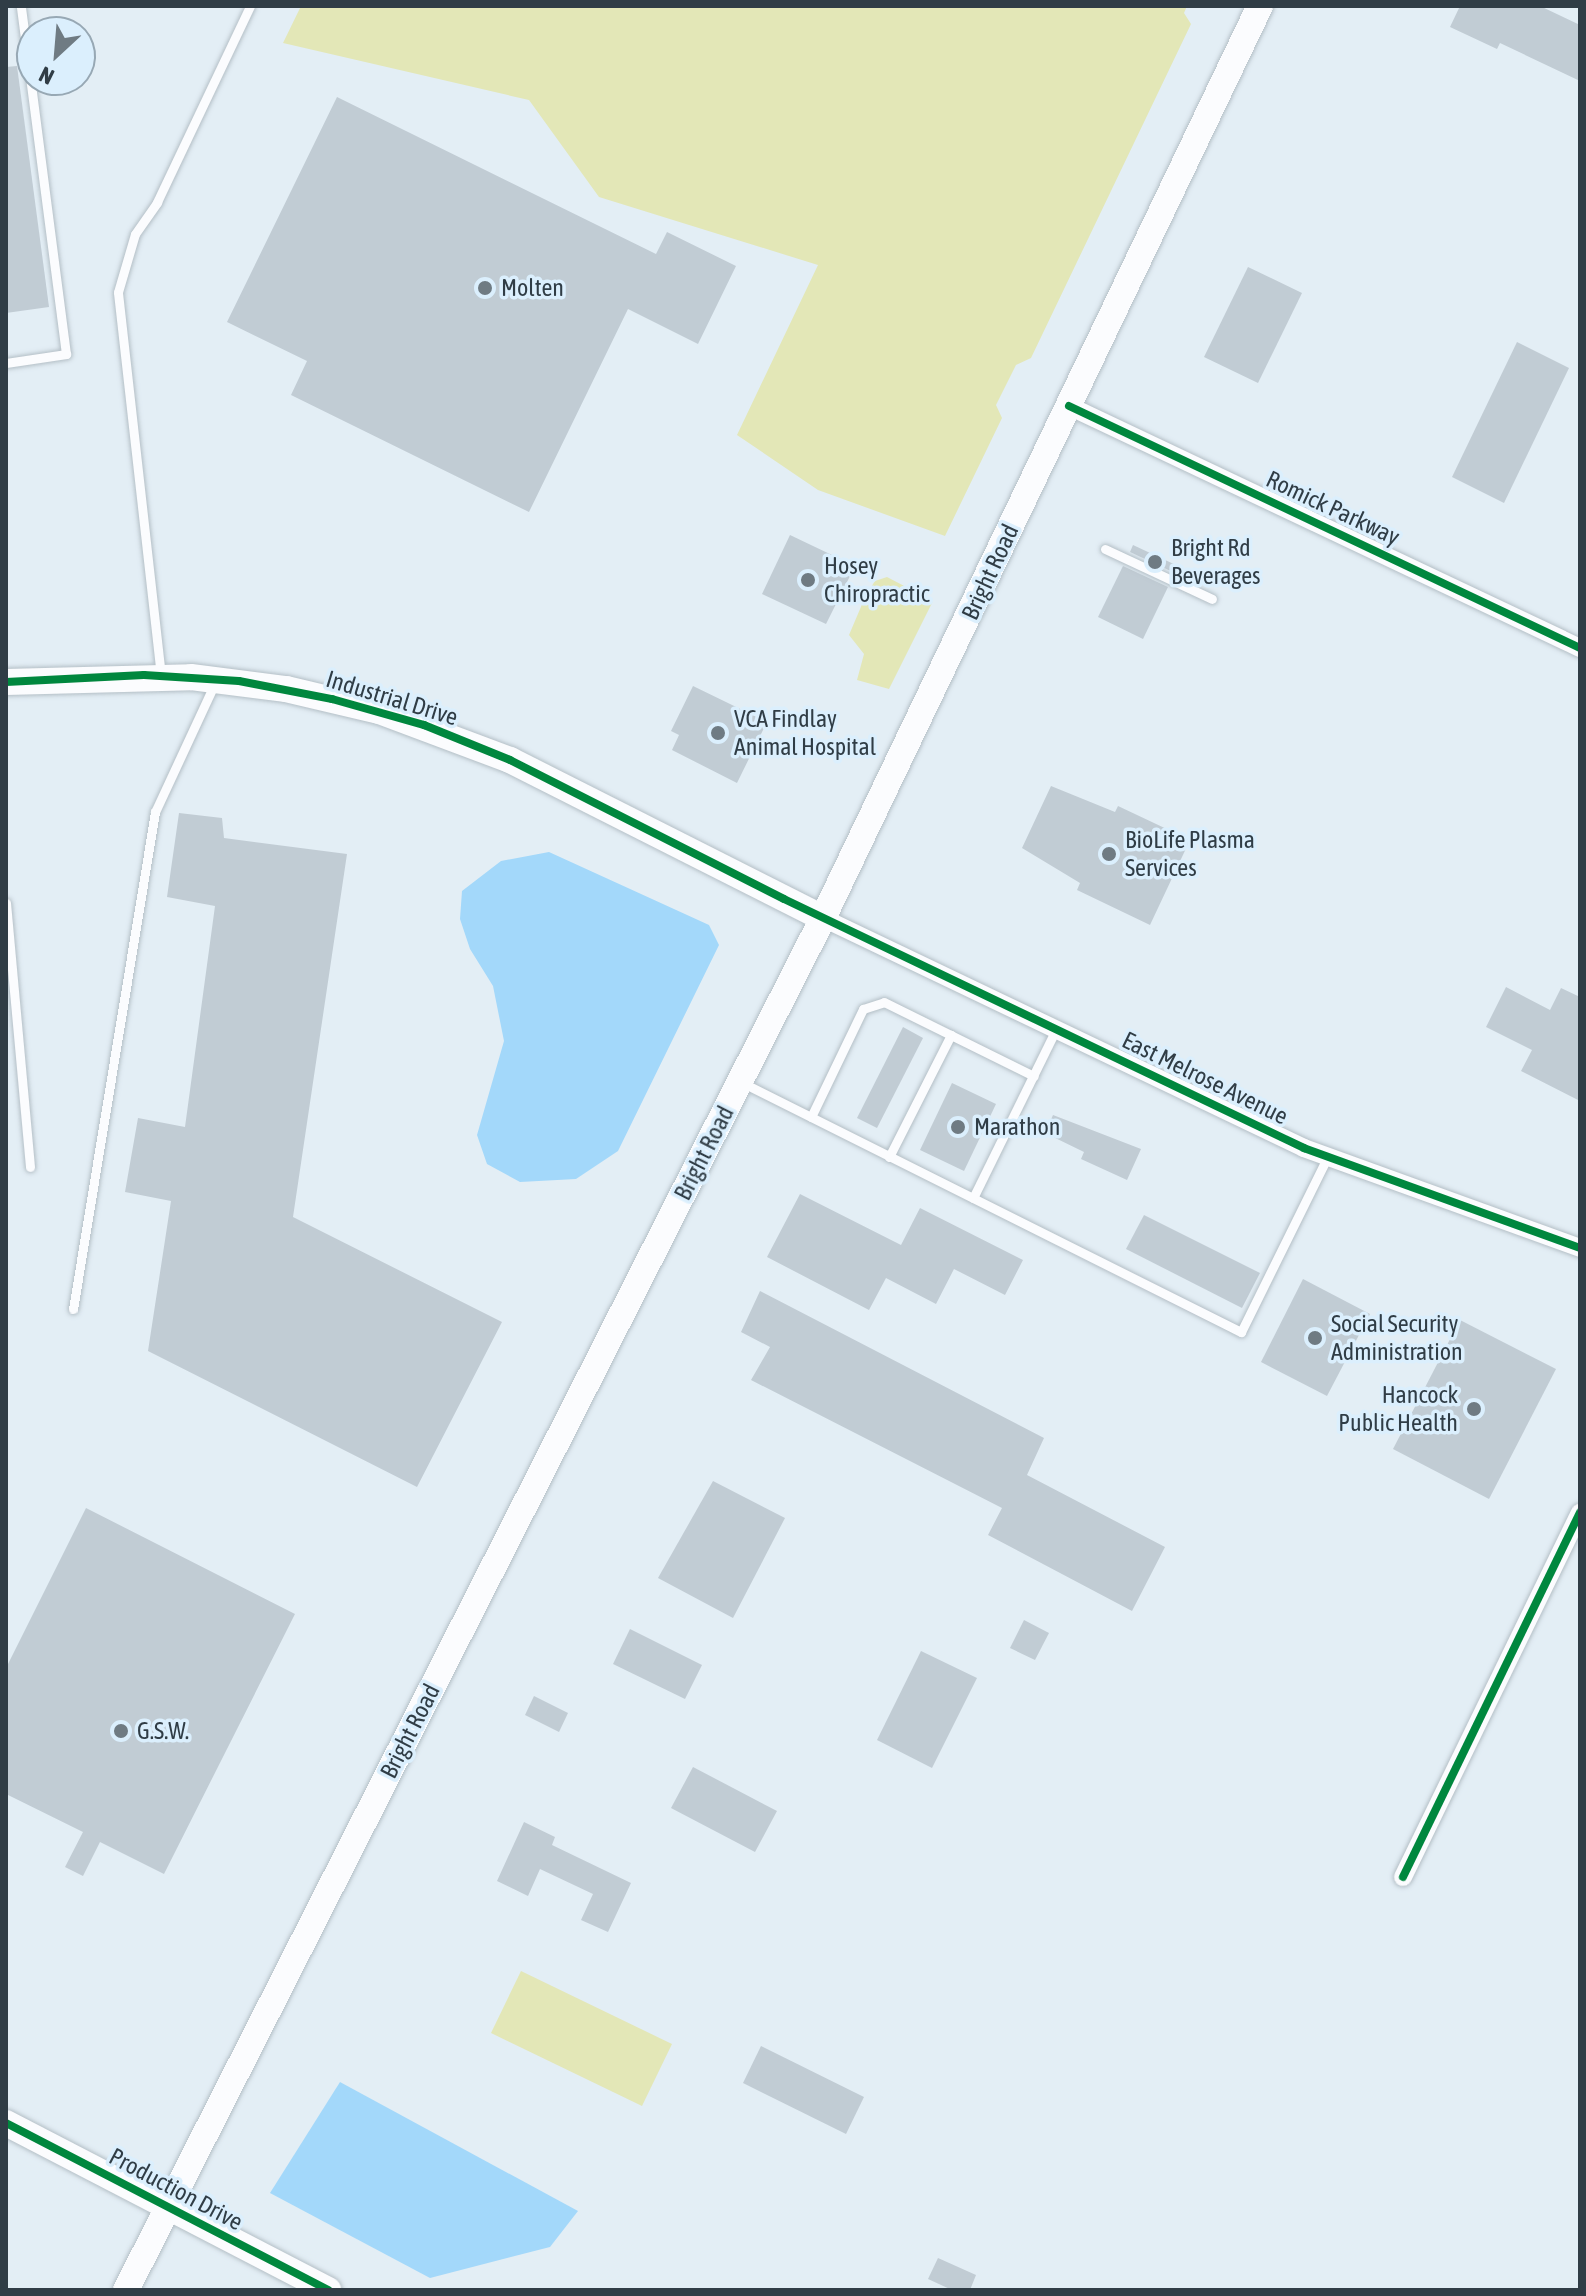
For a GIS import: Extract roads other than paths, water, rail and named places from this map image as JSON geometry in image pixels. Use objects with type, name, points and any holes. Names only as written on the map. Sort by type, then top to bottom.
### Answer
[{"type":"main road","name":"Bright Road","points":[[126,2290],[823,918],[1260,6]]},
{"type":"main road","name":"Industrial Drive","points":[[6,682],[161,676],[217,680],[348,703],[469,742],[823,918]]},
{"type":"main road","name":"Production Drive","points":[[6,2123],[169,2205],[287,2273],[328,2290]]},
{"type":"street","name":"Romick Parkway","points":[[1069,406],[1580,648]]},
{"type":"street","name":"East Melrose Avenue","points":[[823,918],[1327,1158],[1580,1248]]},
{"type":"street","points":[[1403,1877],[1580,1513]]},
{"type":"lane","points":[[6,363],[66,354],[21,6]]},
{"type":"lane","points":[[161,676],[118,292],[135,234],[157,202],[250,6]]},
{"type":"lane","points":[[1105,549],[1212,599]]},
{"type":"lane","points":[[73,1309],[155,812],[217,680]]},
{"type":"lane","points":[[6,903],[30,1167]]},
{"type":"lane","points":[[811,1117],[863,1009],[884,1002],[1034,1076]]},
{"type":"lane","points":[[973,1198],[1056,1029]]},
{"type":"lane","points":[[889,1157],[951,1035]]},
{"type":"lane","points":[[740,1081],[1241,1332],[1327,1158]]},
{"type":"water","points":[[549,852],[709,925],[719,945],[618,1151],[576,1179],[520,1182],[487,1164],[477,1135],[504,1041],[493,986],[470,949],[460,919],[462,891],[501,861]]},
{"type":"water","points":[[340,2082],[578,2211],[550,2247],[430,2278],[270,2193]]},
{"type":"place","name":"Molten","points":[[485,288]]},
{"type":"place","name":"Bright Rd Beverages","points":[[1155,562]]},
{"type":"place","name":"Hosey Chiropractic","points":[[808,580]]},
{"type":"place","name":"VCA Findlay Animal Hospital","points":[[718,733]]},
{"type":"place","name":"BioLife Plasma Services","points":[[1109,854]]},
{"type":"place","name":"Marathon","points":[[958,1127]]},
{"type":"place","name":"Social Security Administration","points":[[1315,1338]]},
{"type":"place","name":"Hancock Public Health","points":[[1474,1409]]},
{"type":"place","name":"G.S.W.","points":[[121,1731]]}]
